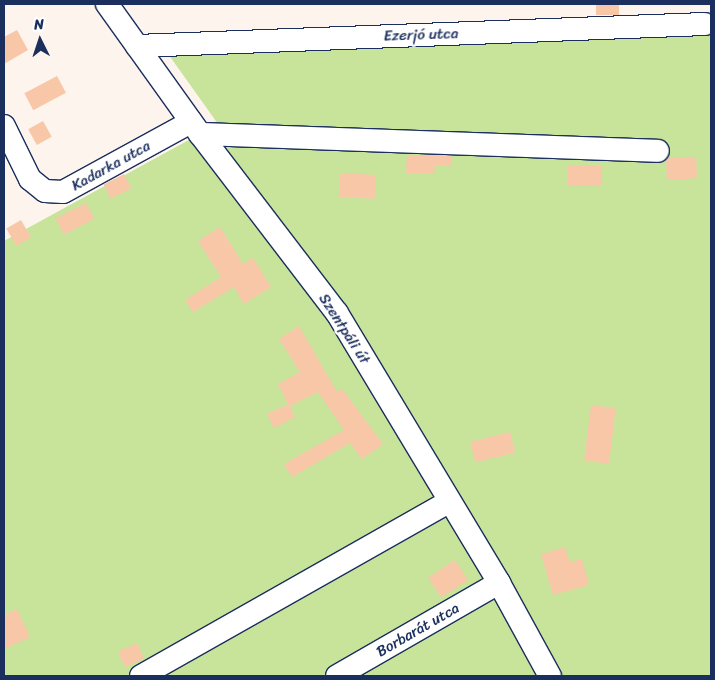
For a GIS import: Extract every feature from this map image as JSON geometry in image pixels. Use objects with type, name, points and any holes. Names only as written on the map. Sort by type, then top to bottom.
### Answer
[{"type":"street","name":"Szentpáli út","points":[[107,4],[195,128],[337,313],[499,583],[550,676]]},
{"type":"street","name":"Ezerjó utca","points":[[137,46],[706,24]]},
{"type":"street","name":"Kadarka utca","points":[[4,126],[30,179],[45,191],[63,192],[195,128]]},
{"type":"street","points":[[195,128],[658,151]]},
{"type":"street","points":[[140,676],[449,502]]},
{"type":"street","name":"Borbarát utca","points":[[337,676],[499,583]]},
{"type":"green space","points":[[711,32],[711,676],[4,676],[4,241],[218,124],[166,51]]},
{"type":"building","points":[[596,4],[619,4],[619,15],[596,15]]},
{"type":"building","points":[[17,30],[28,50],[4,64],[4,37]]},
{"type":"building","points":[[57,76],[66,93],[33,110],[24,93]]},
{"type":"building","points":[[43,121],[52,137],[37,145],[28,129]]},
{"type":"building","points":[[407,155],[452,156],[451,166],[435,165],[434,174],[406,173]]},
{"type":"building","points":[[696,157],[697,178],[667,180],[666,161],[669,158]]},
{"type":"building","points":[[567,166],[602,166],[602,186],[567,186]]},
{"type":"building","points":[[340,173],[376,175],[375,199],[339,197]]},
{"type":"building","points":[[124,174],[131,188],[111,199],[104,184]]},
{"type":"building","points":[[86,203],[94,219],[64,234],[56,218]]},
{"type":"building","points":[[21,220],[31,237],[16,246],[6,228]]},
{"type":"building","points":[[220,227],[243,264],[253,258],[271,287],[244,304],[234,287],[193,312],[185,300],[221,277],[198,241]]},
{"type":"building","points":[[299,326],[337,392],[342,389],[383,444],[362,459],[350,443],[292,477],[284,464],[344,430],[318,392],[290,406],[295,417],[274,428],[267,414],[288,404],[278,384],[300,372],[279,339]]},
{"type":"building","points":[[591,405],[616,408],[609,464],[584,461]]},
{"type":"building","points":[[510,432],[515,452],[475,462],[470,442]]},
{"type":"building","points":[[565,547],[570,562],[582,559],[589,585],[553,595],[541,554]]},
{"type":"building","points":[[455,560],[468,580],[441,598],[428,577]]},
{"type":"building","points":[[17,609],[30,637],[4,649],[4,615]]},
{"type":"building","points":[[137,643],[144,658],[125,667],[118,652]]}]
